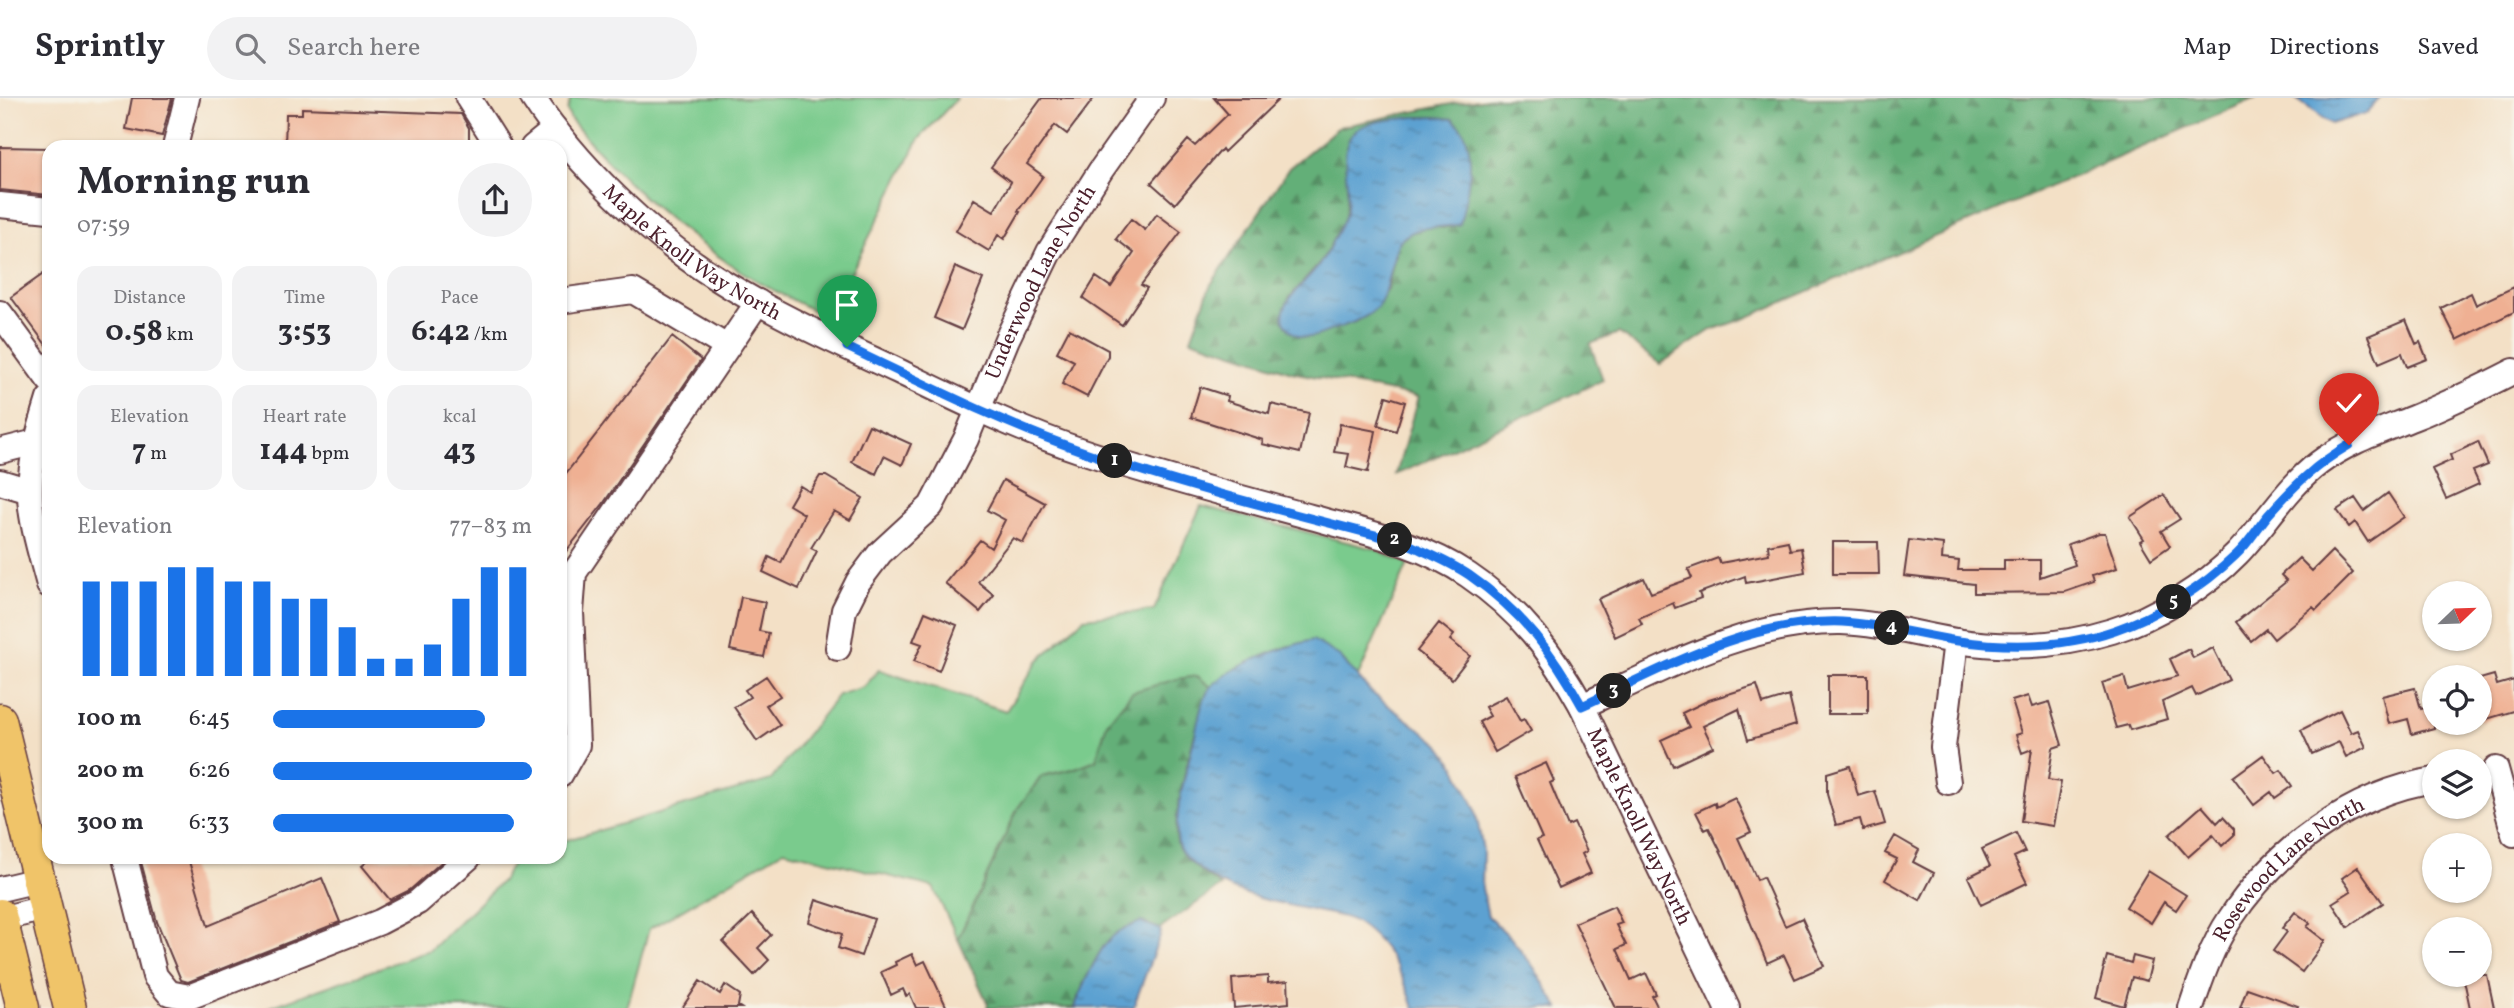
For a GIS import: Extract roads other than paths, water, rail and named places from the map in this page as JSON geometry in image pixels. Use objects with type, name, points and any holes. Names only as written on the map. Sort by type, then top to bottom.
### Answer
[{"type":"main road","points":[[0,720],[70,1008]]},
{"type":"main road","points":[[0,910],[23,1008]]},
{"type":"street","points":[[177,140],[187,98]]},
{"type":"street","points":[[468,98],[495,140]]},
{"type":"street","name":"Underwood Lane North","points":[[838,648],[844,610],[858,582],[880,553],[931,506],[949,474],[1007,339],[1049,252],[1101,170],[1152,98]]},
{"type":"street","name":"Maple Knoll Way North","points":[[540,100],[555,129],[565,140]]},
{"type":"street","points":[[542,140],[555,129]]},
{"type":"street","name":"Maple Knoll Way North","points":[[567,143],[598,178],[654,231],[713,276],[779,314],[979,409],[1078,450],[1406,543],[1467,574],[1530,627],[1559,664],[1582,706],[1727,1008]]},
{"type":"street","points":[[0,205],[42,209]]},
{"type":"street","points":[[567,300],[633,291],[727,347]]},
{"type":"street","points":[[567,763],[577,745],[571,612],[574,573],[758,302]]},
{"type":"street","points":[[0,313],[42,370]]},
{"type":"street","points":[[1582,706],[1691,656],[1740,637],[1789,625],[1842,622],[1894,628],[1956,640],[2017,646],[2067,643],[2114,631],[2165,608],[2238,554],[2268,515],[2318,464],[2349,445],[2472,393],[2514,371]]},
{"type":"street","points":[[42,422],[36,442],[30,491],[42,556]]},
{"type":"street","points":[[0,451],[36,442]]},
{"type":"street","points":[[0,482],[30,491]]},
{"type":"street","points":[[1948,782],[1943,747],[1956,640]]},
{"type":"street","points":[[2497,768],[2514,834]]},
{"type":"street","name":"Rosewood Lane North","points":[[2191,1008],[2206,966],[2229,920],[2261,878],[2299,843],[2343,813],[2400,788],[2422,783]]},
{"type":"street","points":[[127,864],[155,976],[169,993],[189,997],[380,922],[418,902],[461,864]]},
{"type":"street","points":[[0,910],[42,894]]},
{"type":"water","points":[[2295,98],[2380,98],[2367,113],[2331,124]]},
{"type":"water","points":[[1413,117],[1453,119],[1464,132],[1470,166],[1460,224],[1422,229],[1401,240],[1383,297],[1374,311],[1366,317],[1316,336],[1303,337],[1295,334],[1286,325],[1284,310],[1293,294],[1322,260],[1346,213],[1345,158],[1349,139],[1354,132],[1369,124]]},
{"type":"water","points":[[1313,640],[1338,655],[1372,693],[1439,744],[1455,766],[1475,808],[1483,850],[1482,888],[1488,916],[1510,937],[1533,966],[1559,1008],[1414,1008],[1405,984],[1385,949],[1356,922],[1342,916],[1239,892],[1211,878],[1181,851],[1177,833],[1179,805],[1199,716],[1209,690],[1221,678],[1245,664]]},
{"type":"water","points":[[1141,922],[1160,929],[1161,933],[1133,1008],[1075,1008],[1098,955],[1107,942],[1127,927]]}]
